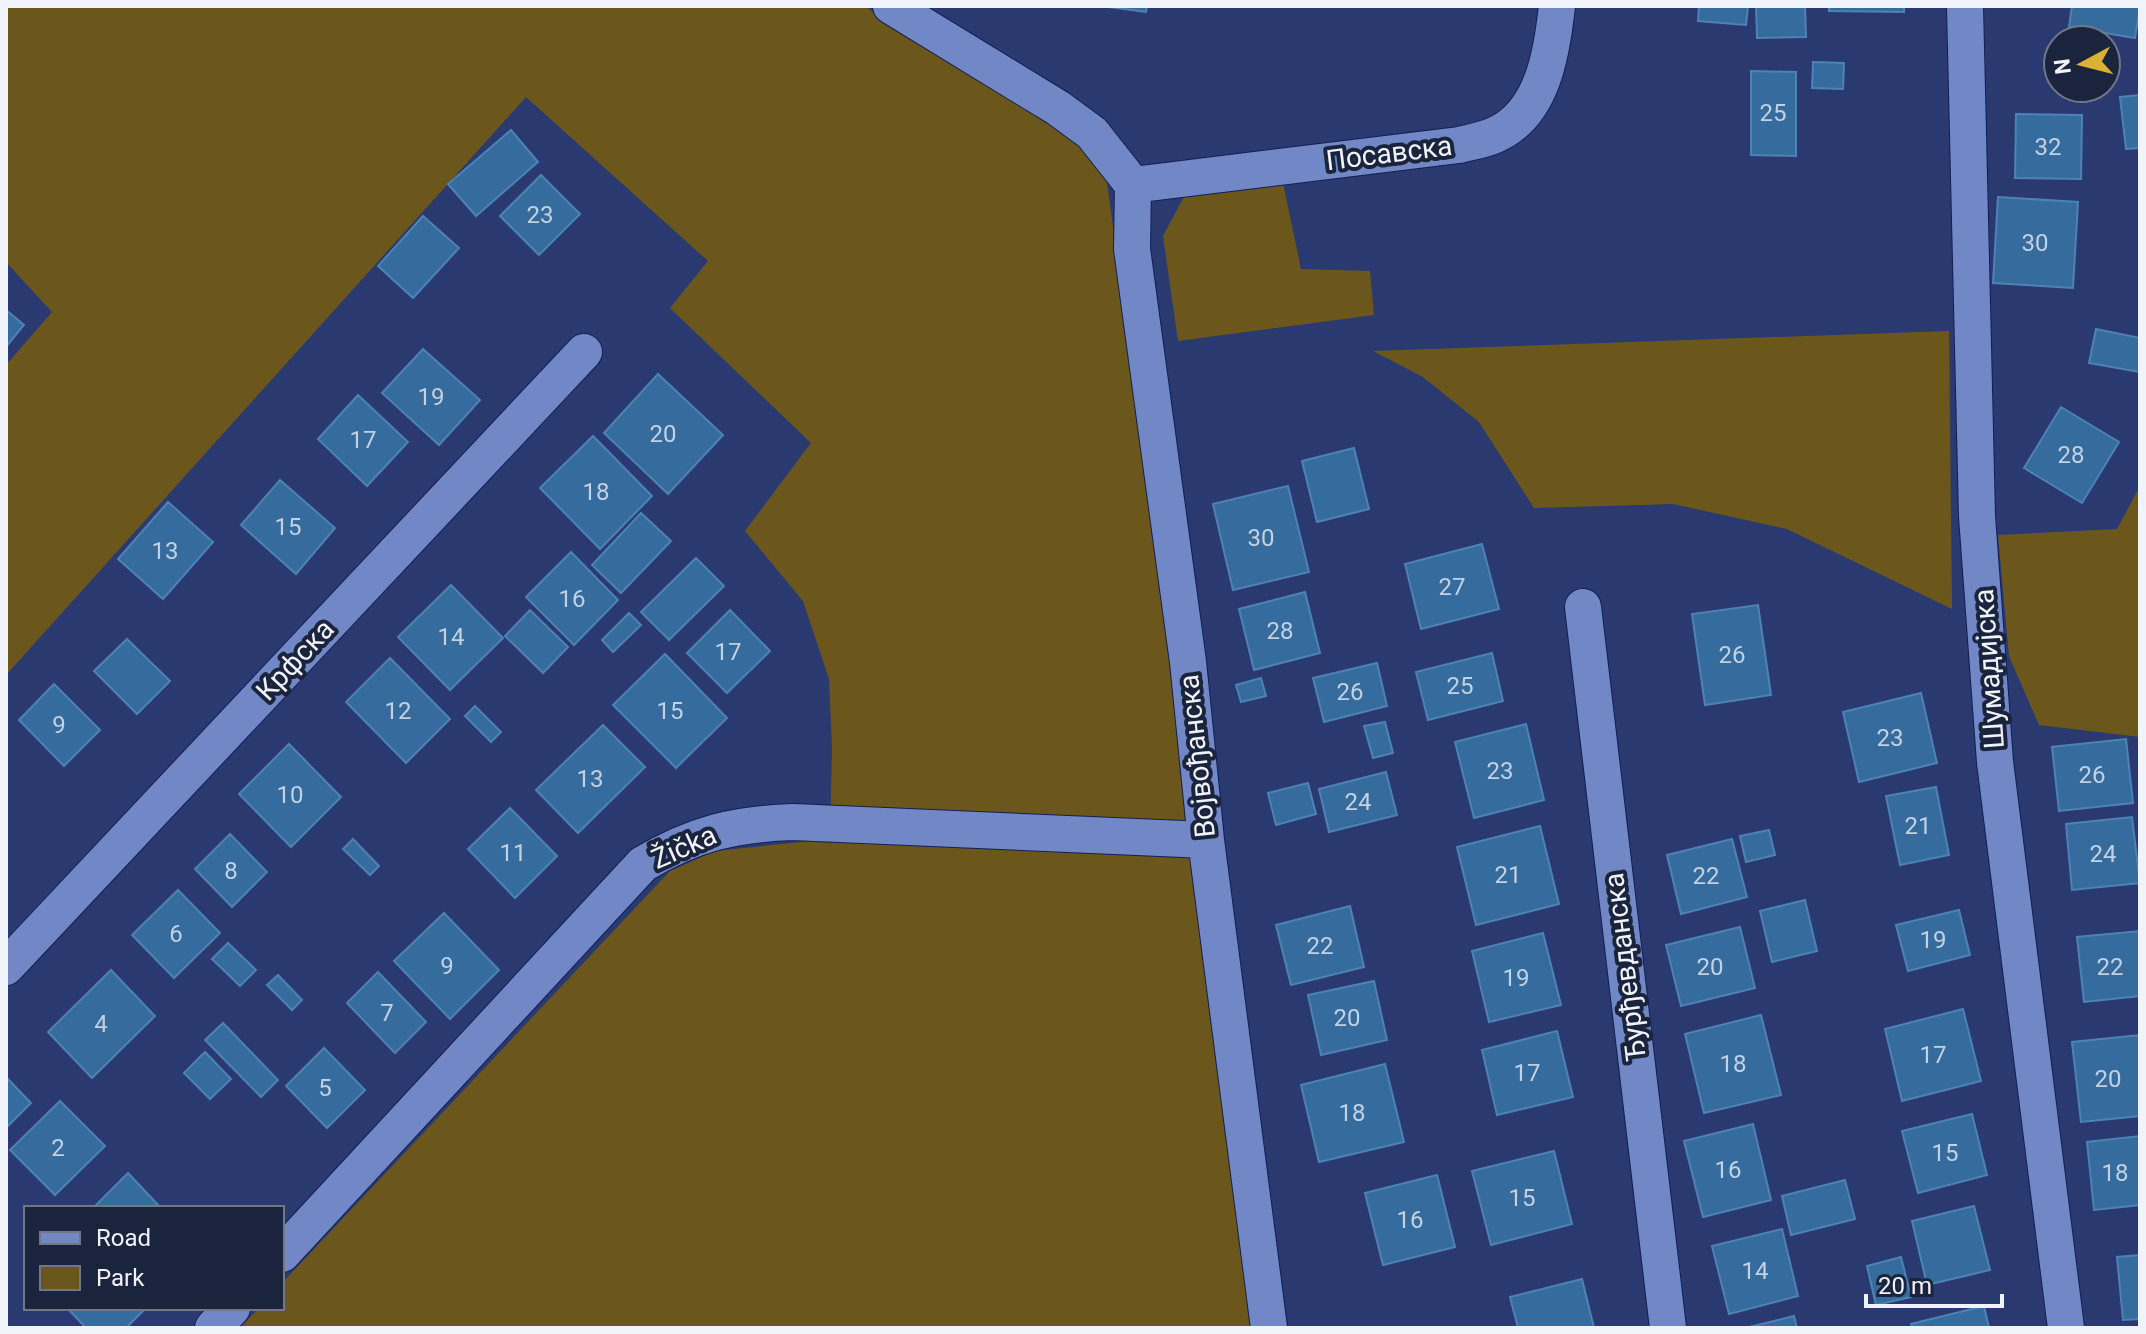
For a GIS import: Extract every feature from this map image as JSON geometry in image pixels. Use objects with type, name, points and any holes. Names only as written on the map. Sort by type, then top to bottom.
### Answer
[{"type":"street","points":[[891,6],[1058,108],[1092,133],[1133,185]]},
{"type":"street","name":"Посавска","points":[[1133,185],[1459,145],[1496,135],[1518,121],[1539,90],[1552,49],[1557,6]]},
{"type":"street","name":"Шумадијска","points":[[1965,6],[1977,516],[1995,762],[2066,1328]]},
{"type":"street","name":"Војвођанска","points":[[1133,185],[1132,249],[1188,662],[1206,840],[1269,1328]]},
{"type":"street","name":"Крфска","points":[[6,967],[584,352]]},
{"type":"street","name":"Ђурђевданска","points":[[1583,607],[1668,1328]]},
{"type":"street","name":"Žička","points":[[284,1252],[643,864],[670,848],[724,828],[793,822],[1206,840]]},
{"type":"street","points":[[213,1328],[230,1310]]},
{"type":"green space","points":[[6,6],[865,6],[905,36],[1061,120],[1105,168],[1264,1328],[240,1328],[257,1310],[284,1310],[284,1281],[670,871],[715,851],[830,839],[832,748],[829,679],[803,601],[745,531],[811,443],[670,308],[708,261],[526,97],[6,675],[6,365],[52,312],[6,262]]},
{"type":"green space","points":[[1282,178],[1301,269],[1370,271],[1374,315],[1178,341],[1163,236],[1186,193]]},
{"type":"green space","points":[[1949,331],[1952,609],[1787,529],[1673,504],[1534,508],[1479,422],[1423,377],[1373,351]]},
{"type":"green space","points":[[2140,486],[2140,737],[2039,725],[2009,656],[1998,535],[2117,529]]},
{"type":"building","points":[[1101,6],[1147,6],[1146,12]]},
{"type":"building","points":[[1699,6],[1748,6],[1746,25],[1698,21]]},
{"type":"building","points":[[1756,6],[1805,6],[1806,37],[1757,38]]},
{"type":"building","points":[[1829,6],[1904,6],[1904,12],[1829,11]]},
{"type":"building","points":[[2072,6],[2140,6],[2135,38],[2122,36],[2122,24],[2069,24]]},
{"type":"building","points":[[1813,62],[1844,63],[1843,89],[1812,88]]},
{"type":"building","points":[[1751,71],[1796,72],[1796,156],[1751,155]]},
{"type":"building","points":[[2140,95],[2140,148],[2126,149],[2122,97]]},
{"type":"building","points":[[2016,114],[2082,115],[2081,179],[2015,178]]},
{"type":"building","points":[[511,130],[538,162],[476,216],[448,184]]},
{"type":"building","points":[[541,175],[580,214],[539,255],[500,216]]},
{"type":"building","points":[[1998,197],[2078,202],[2073,288],[1993,283]]},
{"type":"building","points":[[423,216],[459,248],[413,298],[378,266]]},
{"type":"building","points":[[6,310],[24,325],[6,347]]},
{"type":"building","points":[[2096,329],[2140,338],[2140,372],[2089,363]]},
{"type":"building","points":[[423,349],[480,400],[439,445],[382,393]]},
{"type":"building","points":[[658,374],[723,435],[668,494],[604,433]]},
{"type":"building","points":[[358,395],[408,442],[367,486],[318,439]]},
{"type":"building","points":[[2061,407],[2119,442],[2082,503],[2024,468]]},
{"type":"building","points":[[593,436],[652,496],[600,549],[540,488]]},
{"type":"building","points":[[1354,448],[1369,509],[1317,522],[1302,461]]},
{"type":"building","points":[[280,480],[335,528],[296,574],[241,525]]},
{"type":"building","points":[[1288,486],[1309,572],[1233,590],[1213,504]]},
{"type":"building","points":[[168,502],[213,542],[163,599],[118,559]]},
{"type":"building","points":[[641,513],[671,541],[621,593],[592,565]]},
{"type":"building","points":[[1482,544],[1499,609],[1421,629],[1405,564]]},
{"type":"building","points":[[571,552],[618,600],[574,645],[526,597]]},
{"type":"building","points":[[696,558],[724,586],[669,640],[641,612]]},
{"type":"building","points":[[451,585],[503,638],[450,690],[398,637]]},
{"type":"building","points":[[1305,592],[1320,653],[1254,670],[1239,609]]},
{"type":"building","points":[[1758,605],[1771,695],[1705,705],[1692,614]]},
{"type":"building","points":[[530,610],[568,647],[543,673],[505,636]]},
{"type":"building","points":[[730,610],[770,651],[727,693],[687,653]]},
{"type":"building","points":[[629,613],[641,625],[613,652],[602,640]]},
{"type":"building","points":[[127,639],[170,681],[137,714],[94,671]]},
{"type":"building","points":[[1492,653],[1503,701],[1428,720],[1416,672]]},
{"type":"building","points":[[665,654],[727,718],[676,768],[613,705]]},
{"type":"building","points":[[390,658],[450,719],[406,763],[346,702]]},
{"type":"building","points":[[1377,663],[1387,706],[1324,722],[1313,678]]},
{"type":"building","points":[[1261,678],[1266,696],[1241,702],[1236,685]]},
{"type":"building","points":[[54,684],[100,730],[64,766],[19,720]]},
{"type":"building","points":[[1921,693],[1937,763],[1859,782],[1843,712]]},
{"type":"building","points":[[475,706],[501,732],[491,742],[465,716]]},
{"type":"building","points":[[1385,722],[1393,753],[1373,758],[1364,726]]},
{"type":"building","points":[[1526,724],[1544,800],[1474,818],[1455,742]]},
{"type":"building","points":[[603,725],[645,767],[578,833],[536,790]]},
{"type":"building","points":[[2126,739],[2133,803],[2059,811],[2052,747]]},
{"type":"building","points":[[289,744],[341,797],[291,847],[239,794]]},
{"type":"building","points":[[1386,772],[1397,815],[1329,832],[1319,789]]},
{"type":"building","points":[[1308,783],[1316,814],[1276,825],[1268,793]]},
{"type":"building","points":[[1936,787],[1949,855],[1900,865],[1886,796]]},
{"type":"building","points":[[510,808],[557,856],[515,898],[468,849]]},
{"type":"building","points":[[2132,817],[2140,883],[2072,890],[2066,824]]},
{"type":"building","points":[[1540,826],[1559,904],[1476,925],[1457,847]]},
{"type":"building","points":[[1769,830],[1775,855],[1746,862],[1740,836]]},
{"type":"building","points":[[230,834],[267,872],[232,907],[195,869]]},
{"type":"building","points":[[353,839],[379,866],[370,875],[343,849]]},
{"type":"building","points":[[1732,839],[1747,897],[1681,914],[1667,855]]},
{"type":"building","points":[[178,890],[220,933],[174,978],[132,935]]},
{"type":"building","points":[[1805,900],[1817,951],[1772,962],[1760,911]]},
{"type":"building","points":[[1350,906],[1364,967],[1291,985],[1276,925]]},
{"type":"building","points":[[1959,910],[1970,955],[1908,971],[1896,925]]},
{"type":"building","points":[[444,913],[499,970],[450,1019],[394,961]]},
{"type":"building","points":[[1740,927],[1755,988],[1681,1006],[1666,945]]},
{"type":"building","points":[[2140,931],[2140,996],[2084,1002],[2077,937]]},
{"type":"building","points":[[1543,933],[1561,1005],[1489,1022],[1472,951]]},
{"type":"building","points":[[228,943],[256,970],[240,986],[212,959]]},
{"type":"building","points":[[111,970],[155,1016],[92,1078],[48,1032]]},
{"type":"building","points":[[378,972],[426,1022],[395,1053],[347,1003]]},
{"type":"building","points":[[278,975],[302,1000],[292,1010],[267,985]]},
{"type":"building","points":[[1374,981],[1387,1040],[1321,1055],[1308,995]]},
{"type":"building","points":[[1963,1009],[1981,1081],[1902,1101],[1885,1029]]},
{"type":"building","points":[[1761,1015],[1781,1095],[1704,1113],[1685,1034]]},
{"type":"building","points":[[223,1023],[278,1080],[261,1097],[205,1040]]},
{"type":"building","points":[[1557,1031],[1573,1097],[1497,1115],[1482,1050]]},
{"type":"building","points":[[2140,1035],[2140,1116],[2081,1122],[2072,1042]]},
{"type":"building","points":[[324,1048],[365,1090],[327,1128],[286,1086]]},
{"type":"building","points":[[205,1052],[231,1079],[210,1099],[184,1073]]},
{"type":"building","points":[[1385,1064],[1404,1142],[1319,1162],[1301,1085]]},
{"type":"building","points":[[6,1077],[31,1103],[7,1127],[6,1126]]},
{"type":"building","points":[[60,1101],[105,1146],[55,1195],[10,1150]]},
{"type":"building","points":[[1972,1114],[1987,1175],[1918,1193],[1902,1131]]},
{"type":"building","points":[[1753,1124],[1771,1200],[1703,1217],[1684,1141]]},
{"type":"building","points":[[2140,1136],[2140,1205],[2094,1210],[2087,1142]]},
{"type":"building","points":[[1554,1151],[1572,1224],[1491,1245],[1472,1171]]},
{"type":"building","points":[[128,1173],[159,1206],[95,1206]]},
{"type":"building","points":[[1437,1175],[1455,1247],[1383,1265],[1365,1193]]},
{"type":"building","points":[[1845,1180],[1855,1219],[1791,1235],[1782,1196]]},
{"type":"building","points":[[1974,1206],[1990,1270],[1927,1285],[1912,1221]]},
{"type":"building","points":[[1782,1229],[1798,1296],[1729,1314],[1712,1246]]},
{"type":"building","points":[[2140,1255],[2140,1319],[2123,1320],[2117,1257]]},
{"type":"building","points":[[1901,1257],[1911,1297],[1876,1305],[1867,1266]]},
{"type":"building","points":[[1582,1279],[1594,1328],[1518,1328],[1510,1297]]},
{"type":"building","points":[[1984,1306],[1989,1328],[1912,1328],[1911,1324]]},
{"type":"building","points":[[69,1310],[144,1310],[126,1328],[86,1328]]},
{"type":"building","points":[[1794,1316],[1797,1328],[1745,1328]]}]
